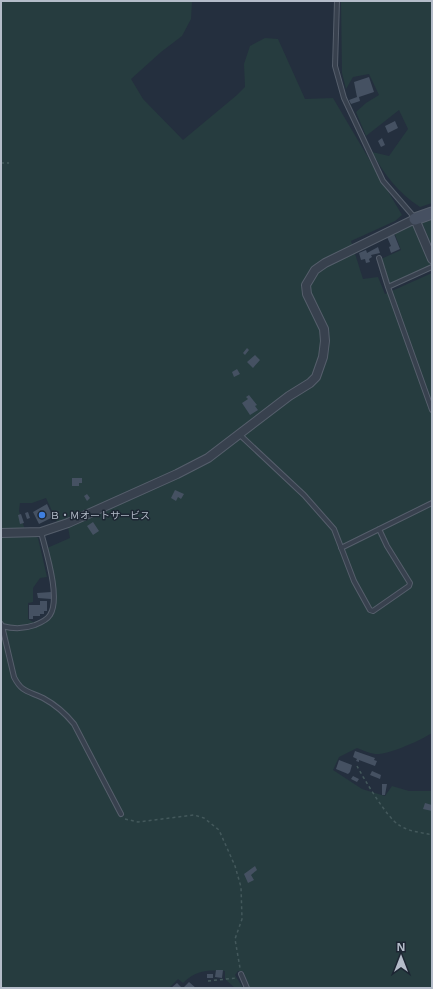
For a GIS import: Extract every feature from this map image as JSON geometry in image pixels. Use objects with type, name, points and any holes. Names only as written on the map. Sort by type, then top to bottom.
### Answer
[{"type":"street","points":[[1,533],[41,532],[68,524],[177,474],[208,458],[240,435],[289,396],[310,383],[316,377],[325,342],[324,329],[307,294],[306,285],[315,270],[325,263],[415,219],[432,213]]},
{"type":"street","points":[[415,219],[432,259]]},
{"type":"lane","points":[[337,1],[335,66],[344,98],[383,181],[415,219]]},
{"type":"lane","points":[[379,258],[432,410]]},
{"type":"lane","points":[[388,287],[432,267]]},
{"type":"lane","points":[[240,435],[318,509],[334,529],[354,581],[370,610],[373,611],[409,586],[410,583],[386,546],[379,529]]},
{"type":"lane","points":[[341,548],[432,503]]},
{"type":"lane","points":[[1,625],[10,629],[30,627],[47,619],[51,615],[53,607],[53,589],[41,532]]},
{"type":"lane","points":[[1,625],[14,677],[18,685],[25,692],[42,697],[60,708],[68,716],[74,724],[120,814]]},
{"type":"lane","points":[[242,976],[247,988]]},
{"type":"path","points":[[1,163],[10,163]]},
{"type":"path","points":[[357,766],[364,780],[394,822],[408,830],[432,835]]},
{"type":"path","points":[[120,814],[125,819],[138,822],[194,815],[204,818],[219,830],[235,866],[241,887],[242,920],[235,939],[235,948],[242,976],[229,980],[208,981]]},
{"type":"green space","points":[[1,1],[192,1],[191,19],[182,36],[161,52],[131,79],[143,99],[183,140],[245,87],[244,64],[250,46],[265,38],[278,39],[305,99],[333,98],[402,215],[395,221],[351,241],[363,279],[378,277],[385,294],[432,273],[432,733],[405,746],[381,754],[373,754],[357,748],[339,757],[333,770],[362,789],[385,796],[392,786],[409,791],[432,791],[432,988],[250,988],[243,971],[238,971],[235,975],[243,988],[235,988],[225,979],[225,971],[213,971],[198,973],[183,983],[178,979],[169,988],[1,988]],"holes":[[[46,498],[57,522],[67,522],[70,538],[47,548],[55,591],[52,617],[33,622],[28,619],[28,603],[33,602],[33,588],[40,578],[47,577],[38,538],[25,530],[19,511],[20,503],[32,503]]]},
{"type":"green space","points":[[341,1],[432,1],[432,203],[420,207],[412,202],[392,182],[381,168],[372,152],[389,156],[408,129],[399,110],[366,136],[356,112],[366,103],[379,95],[369,74],[353,77],[346,89],[342,73]]},
{"type":"green space","points":[[432,220],[432,246],[422,223]]},
{"type":"green space","points":[[412,225],[417,227],[432,265],[390,284],[381,259],[401,250],[394,232]]},
{"type":"building","points":[[369,77],[374,92],[359,97],[360,101],[351,104],[349,100],[357,97],[354,82]]},
{"type":"building","points":[[395,121],[398,128],[388,133],[385,126]]},
{"type":"building","points":[[382,138],[385,145],[381,147],[378,141]]},
{"type":"building","points":[[394,234],[400,249],[391,253],[389,247],[391,246],[387,237]]},
{"type":"building","points":[[378,247],[380,253],[371,255],[372,257],[369,259],[370,262],[366,263],[365,259],[361,260],[359,253],[366,250],[367,253]]},
{"type":"building","points":[[247,348],[249,350],[245,355],[243,353]]},
{"type":"building","points":[[255,355],[260,360],[253,368],[247,362]]},
{"type":"building","points":[[237,369],[240,374],[234,377],[232,372]]},
{"type":"building","points":[[249,395],[257,405],[255,406],[258,410],[250,415],[242,403],[248,399],[246,397]]},
{"type":"building","points":[[72,478],[82,478],[82,483],[79,483],[79,486],[72,486]]},
{"type":"building","points":[[175,490],[184,494],[181,499],[178,497],[176,501],[171,498]]},
{"type":"building","points":[[87,494],[90,498],[87,501],[84,496]]},
{"type":"building","points":[[47,504],[53,517],[39,524],[33,512]]},
{"type":"building","points":[[28,512],[30,518],[27,519],[25,513]]},
{"type":"building","points":[[21,514],[24,523],[20,524],[18,515]]},
{"type":"building","points":[[93,522],[99,531],[93,535],[87,526]]},
{"type":"building","points":[[51,592],[51,599],[38,598],[37,593]]},
{"type":"building","points":[[40,601],[47,601],[47,611],[44,611],[44,614],[40,614],[40,616],[33,616],[33,619],[29,619],[29,605],[40,605]]},
{"type":"building","points":[[355,751],[375,758],[374,760],[377,761],[375,766],[359,760],[359,762],[356,761],[357,759],[353,757]]},
{"type":"building","points":[[339,760],[352,765],[348,774],[336,769]]},
{"type":"building","points":[[372,771],[381,775],[380,779],[370,775]]},
{"type":"building","points":[[353,776],[359,779],[357,782],[351,779]]},
{"type":"building","points":[[382,784],[387,784],[385,795],[382,795]]},
{"type":"building","points":[[425,803],[432,805],[432,811],[423,809]]},
{"type":"building","points":[[255,866],[257,870],[251,875],[254,880],[248,883],[244,874]]},
{"type":"building","points":[[216,970],[223,970],[222,978],[215,977]]},
{"type":"building","points":[[207,974],[213,974],[213,978],[207,978]]},
{"type":"building","points":[[189,982],[196,988],[183,988]]},
{"type":"building","points":[[177,983],[181,987],[171,988]]},
{"type":"place","name":"Ｂ・Ｍオートサービス","points":[[42,515]]}]
